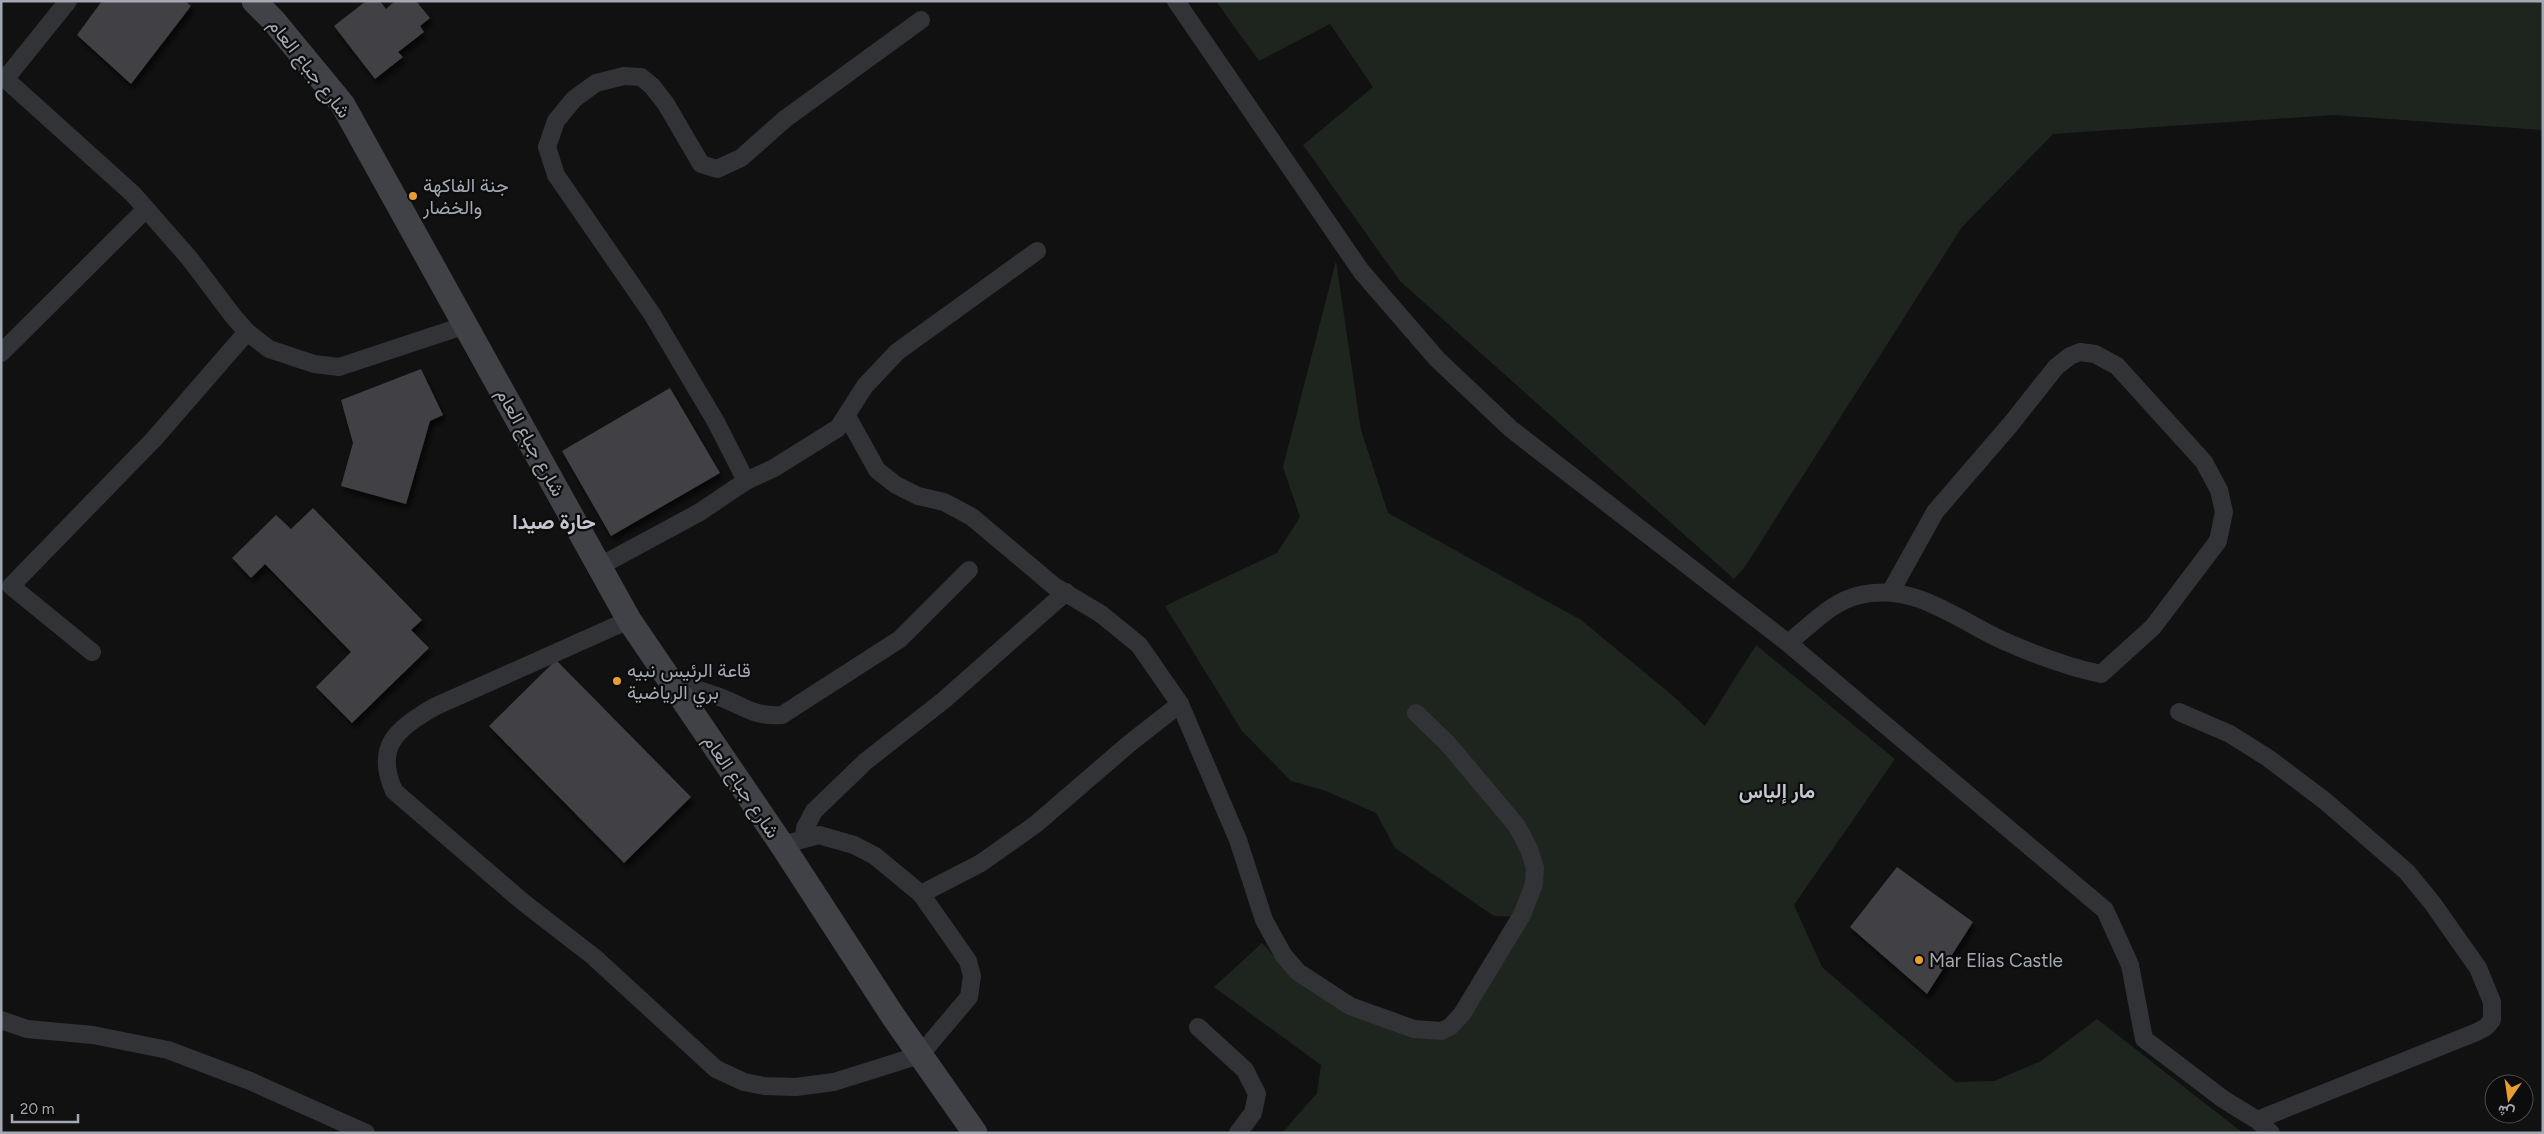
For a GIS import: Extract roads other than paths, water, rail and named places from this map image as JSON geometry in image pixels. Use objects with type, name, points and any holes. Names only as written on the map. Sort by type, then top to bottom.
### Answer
[{"type":"main road","name":"شارع جباع العام","points":[[254,1],[273,20],[343,105],[629,620],[672,682],[793,842],[920,1055],[975,1133]]},
{"type":"street","points":[[68,1],[4,77],[133,194],[190,259],[247,332],[269,349],[287,357],[314,364],[339,367],[466,325]]},
{"type":"street","points":[[1176,1],[1361,272],[1437,359],[1511,429],[1788,643],[2104,910],[2130,965],[2144,1039],[2223,1099],[2257,1120],[2271,1133]]},
{"type":"street","points":[[746,481],[716,422],[652,314],[556,175],[547,147],[549,136],[556,120],[574,99],[596,83],[624,76],[640,77],[652,86],[666,104],[701,164],[710,169],[724,167],[741,158],[785,120],[921,20]]},
{"type":"street","points":[[1,353],[146,209]]},
{"type":"street","points":[[600,566],[700,512],[746,481],[774,468],[838,428],[848,416],[865,386],[897,352],[1037,251]]},
{"type":"street","points":[[92,652],[10,586],[154,439],[247,332]]},
{"type":"street","points":[[1788,643],[1836,605],[1859,595],[1891,591],[1909,594],[1927,601],[2006,642],[2068,667],[2101,674],[2153,627],[2218,541],[2224,512],[2219,490],[2204,462],[2117,366],[2095,354],[2080,352],[2070,356],[2056,367],[2010,426],[1935,512],[1891,591]]},
{"type":"street","points":[[848,416],[877,470],[896,485],[918,496],[944,502],[972,518],[1054,586],[1101,614],[1138,645],[1180,704],[1238,840],[1264,920],[1284,956],[1298,972],[1350,1006],[1414,1029],[1442,1031],[1451,1026],[1462,1014],[1522,915],[1534,884],[1535,868],[1529,849],[1517,826],[1448,744],[1416,713]]},
{"type":"street","points":[[672,682],[723,699],[746,711],[767,716],[782,715],[900,639],[969,570]]},
{"type":"street","points":[[793,842],[805,828],[814,812],[866,761],[944,700],[1066,592]]},
{"type":"street","points":[[629,620],[434,707],[411,721],[396,734],[387,749],[388,778],[394,791],[523,902],[594,957],[716,1069],[744,1082],[764,1086],[796,1087],[834,1082],[920,1055],[962,1007],[972,988],[968,961],[921,894],[875,856],[854,845],[819,836],[793,842]]},
{"type":"street","points":[[921,894],[981,863],[1036,824],[1130,743],[1180,704]]},
{"type":"street","points":[[2179,712],[2230,734],[2268,758],[2325,801],[2407,872],[2433,904],[2478,968],[2492,1002],[2492,1020],[2486,1027],[2257,1120]]},
{"type":"street","points":[[1,1020],[27,1029],[94,1035],[168,1050],[250,1081],[366,1133]]},
{"type":"street","points":[[1198,1027],[1244,1070],[1257,1094],[1253,1113],[1238,1133]]},
{"type":"place","name":"جنة الفاكهة والخضار","points":[[413,196]]},
{"type":"place","name":"قاعة الرئيس نبيه بري الرياضية","points":[[617,681]]},
{"type":"place","name":"Mar Elias Castle","points":[[1919,960]]},
{"type":"district","name":"حارة صيدا","points":[[554,522]]},
{"type":"district","name":"مار إلياس","points":[[1777,791]]}]
